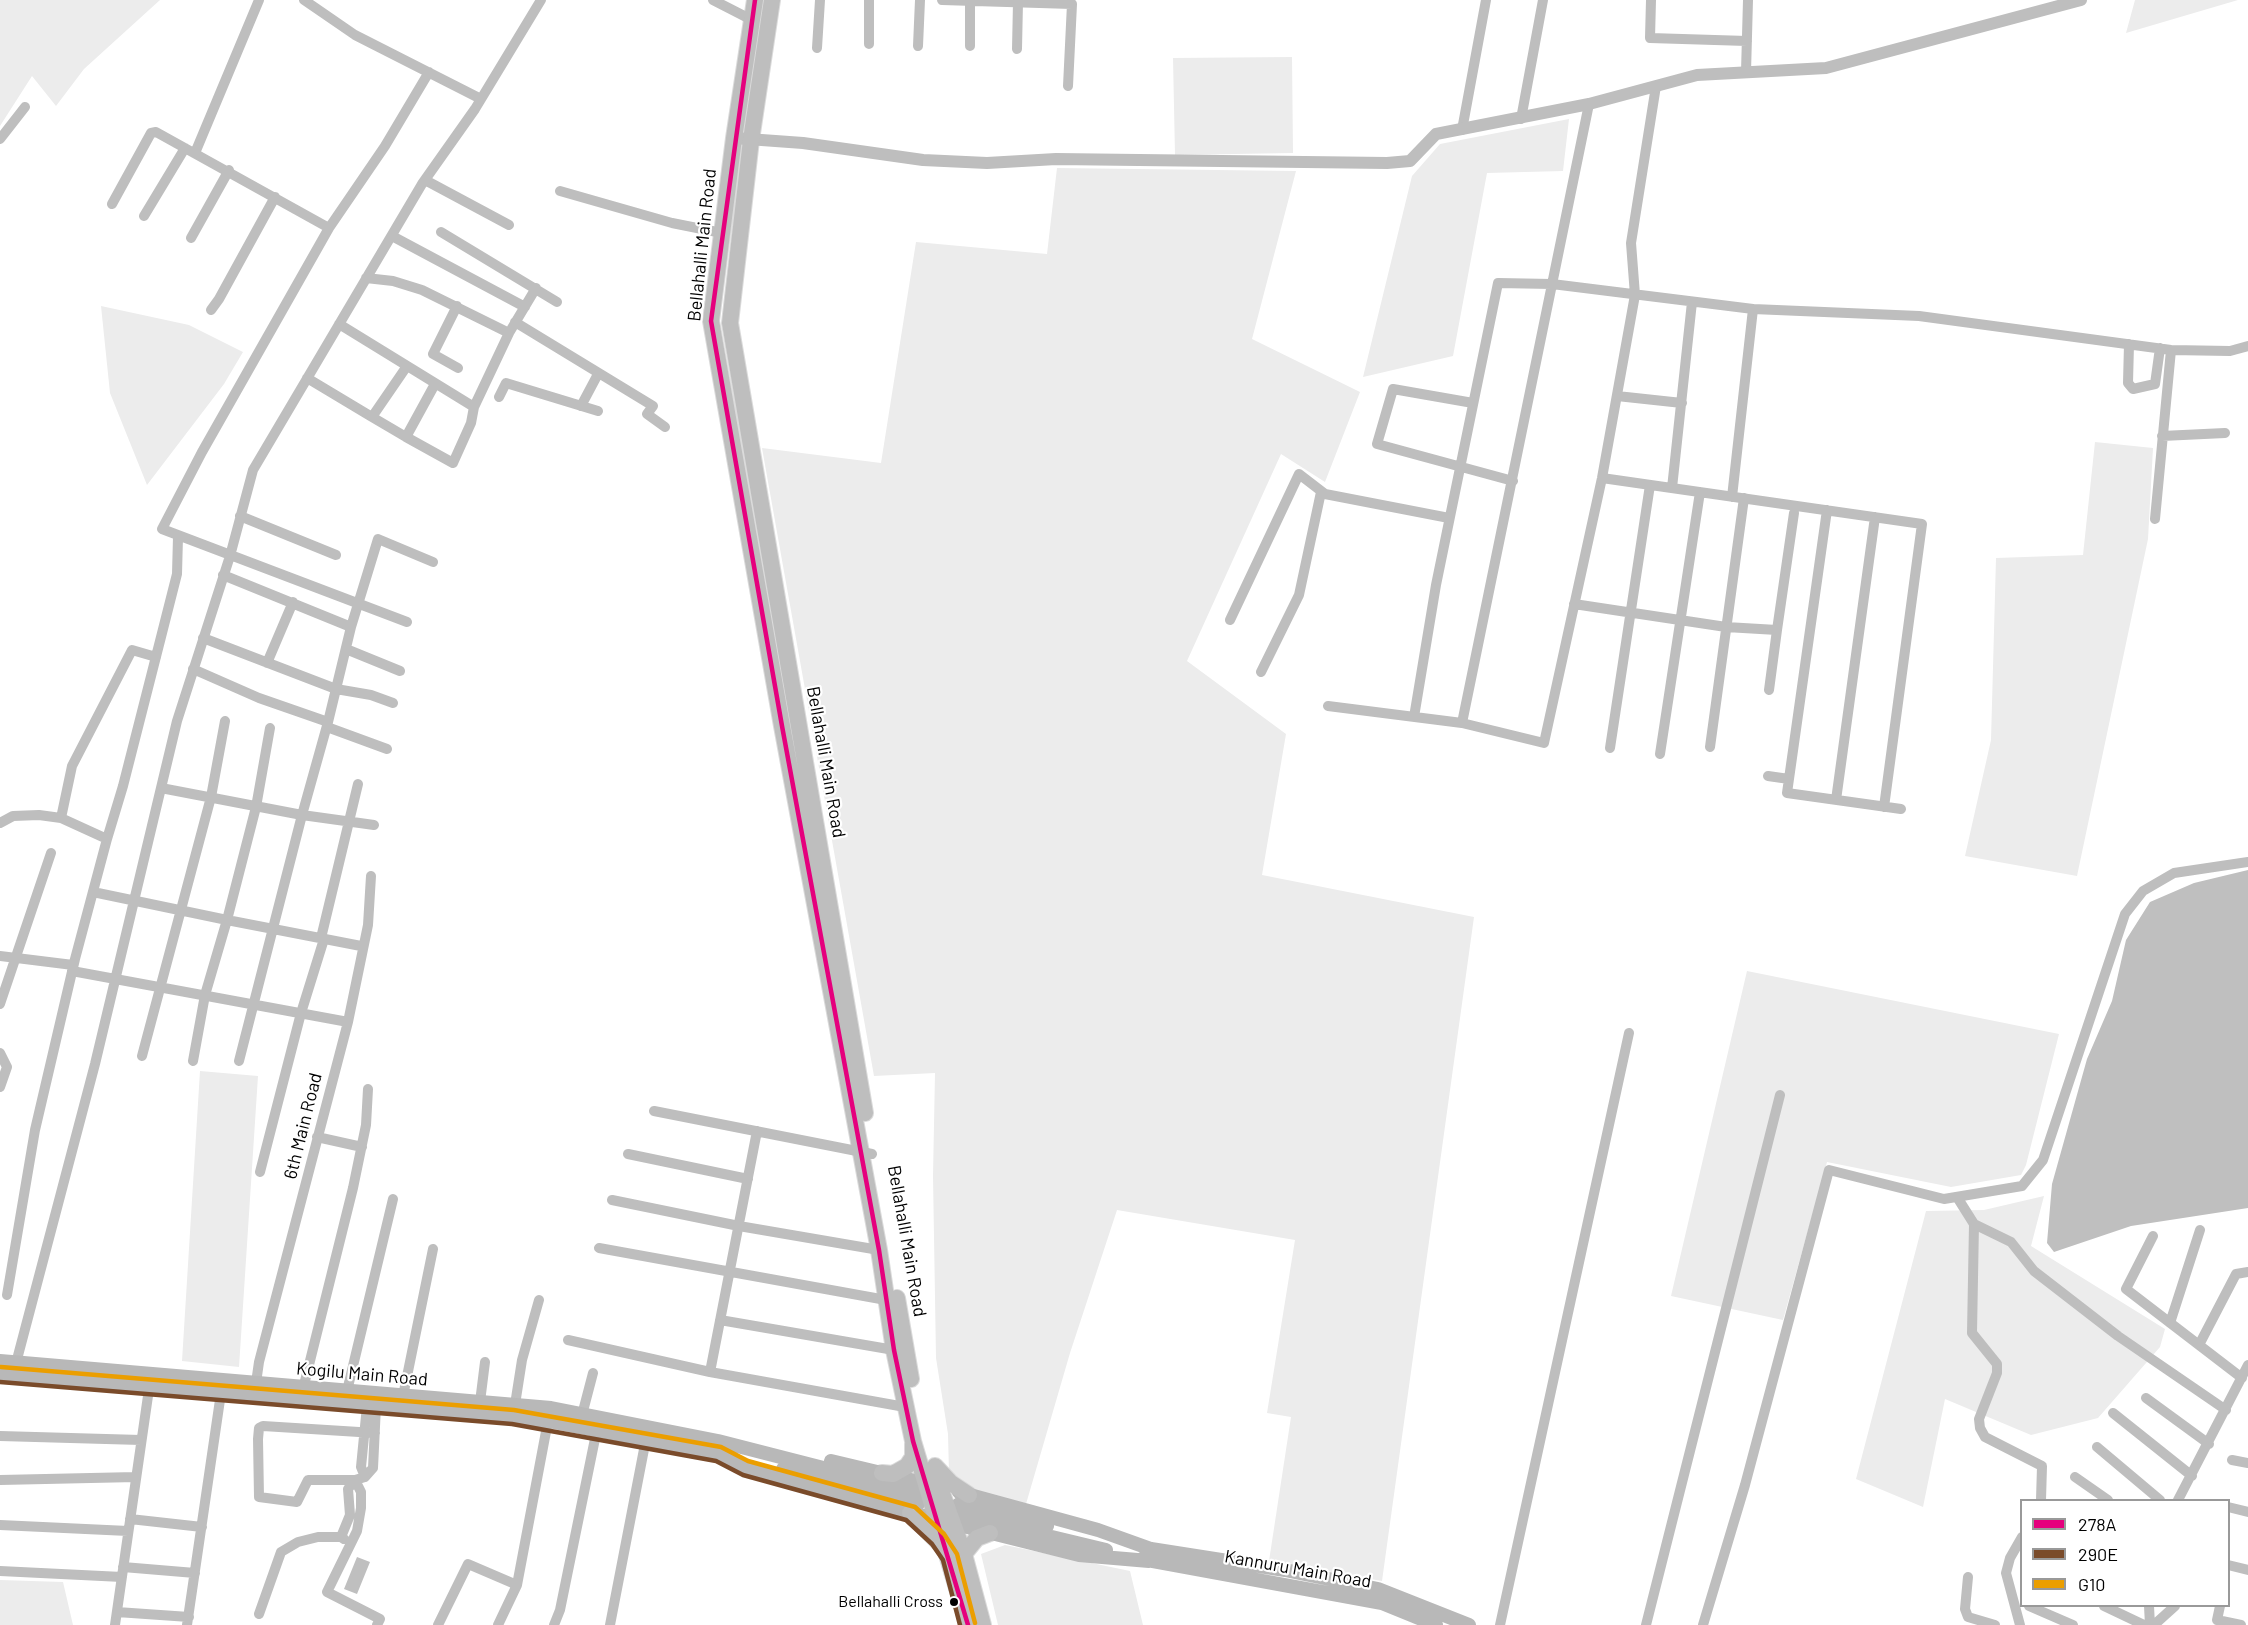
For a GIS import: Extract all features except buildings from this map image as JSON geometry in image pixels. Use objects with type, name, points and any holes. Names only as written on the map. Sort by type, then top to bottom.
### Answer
[{"type":"main road","name":"Bellahalli Main Road","points":[[755,0],[734,138],[711,321],[782,726],[927,1452],[925,1498]]},
{"type":"main road","name":"Bellahalli Main Road","points":[[772,0],[751,140],[730,323],[867,1153],[894,1350],[925,1498]]},
{"type":"main road","name":"Kogilu Main Road","points":[[0,1361],[10,1371],[150,1381],[256,1383],[372,1406],[514,1410],[582,1415],[598,1424],[646,1439],[719,1447]]},
{"type":"main road","name":"Kogilu Main Road","points":[[150,1381],[221,1393],[347,1391],[480,1401],[548,1421],[598,1424],[719,1447],[745,1468],[925,1498]]},
{"type":"main road","points":[[719,1447],[756,1442],[893,1474],[908,1466],[913,1457],[913,1440]]},
{"type":"main road","points":[[719,1447],[925,1498],[955,1511],[990,1533],[1079,1555],[1150,1555]]},
{"type":"main road","points":[[927,1452],[944,1476],[955,1511],[957,1555],[969,1625]]},
{"type":"main road","points":[[882,1473],[925,1498],[955,1511],[1082,1545],[1285,1570],[1378,1589],[1469,1625]]},
{"type":"main road","points":[[925,1498],[955,1511],[1098,1530],[1150,1555]]},
{"type":"main road","points":[[925,1498],[938,1539],[957,1555],[983,1625]]},
{"type":"main road","points":[[957,1555],[977,1538],[990,1533]]},
{"type":"main road","name":"Kannuru Main Road","points":[[1150,1555],[1382,1602],[1436,1625]]},
{"type":"street","points":[[144,216],[190,150],[260,0]]},
{"type":"street","points":[[304,0],[356,34],[481,99]]},
{"type":"street","points":[[10,1371],[95,1064],[177,721],[230,556],[253,470],[425,180],[481,99],[541,0]]},
{"type":"street","points":[[713,0],[752,20]]},
{"type":"street","points":[[817,48],[820,0]]},
{"type":"street","points":[[869,0],[869,44]]},
{"type":"street","points":[[918,46],[920,0]]},
{"type":"street","points":[[942,0],[1072,4],[1068,87]]},
{"type":"street","points":[[1462,130],[1486,0]]},
{"type":"street","points":[[1521,119],[1543,0]]},
{"type":"street","points":[[1651,0],[1650,38],[1747,41]]},
{"type":"street","points":[[1746,72],[1748,0]]},
{"type":"street","points":[[734,138],[803,143],[923,159],[987,163],[1056,159],[1387,163],[1410,161],[1436,134],[1589,104],[1697,75],[1826,68],[2081,0]]},
{"type":"street","points":[[970,1],[970,46]]},
{"type":"street","points":[[1017,49],[1018,2]]},
{"type":"street","points":[[407,622],[178,537],[162,529],[202,452],[329,228],[385,146],[429,72]]},
{"type":"street","points":[[1328,706],[1462,723],[1544,743],[1602,478],[1635,296],[1631,243],[1656,86]]},
{"type":"street","points":[[1462,723],[1589,104]]},
{"type":"street","points":[[0,139],[25,107]]},
{"type":"street","points":[[112,204],[151,134],[160,132],[329,228]]},
{"type":"street","points":[[191,238],[229,170]]},
{"type":"street","points":[[425,180],[509,225]]},
{"type":"street","points":[[560,191],[672,223],[722,233]]},
{"type":"street","points":[[211,310],[275,197]]},
{"type":"street","points":[[441,232],[557,302]]},
{"type":"street","points":[[392,236],[525,307]]},
{"type":"street","points":[[366,278],[393,281],[422,290],[509,333]]},
{"type":"street","points":[[1414,717],[1449,518],[1498,283],[1552,285],[1753,309],[1919,316],[2165,349],[2230,351],[2248,346]]},
{"type":"street","points":[[307,378],[453,463],[471,423],[474,407],[509,333],[536,288]]},
{"type":"street","points":[[1672,488],[1692,302]]},
{"type":"street","points":[[458,306],[433,354],[458,368]]},
{"type":"street","points":[[1732,497],[1753,309]]},
{"type":"street","points":[[515,322],[652,406],[643,412],[665,427]]},
{"type":"street","points":[[339,324],[474,407]]},
{"type":"street","points":[[2129,344],[2128,383],[2133,389],[2155,384],[2165,349]]},
{"type":"street","points":[[2155,519],[2162,436],[2165,349]]},
{"type":"street","points":[[372,417],[407,366]]},
{"type":"street","points":[[581,406],[598,374]]},
{"type":"street","points":[[499,397],[506,383],[598,411]]},
{"type":"street","points":[[406,437],[435,384]]},
{"type":"street","points":[[1473,404],[1393,389],[1377,444],[1512,481]]},
{"type":"street","points":[[1617,396],[1682,402]]},
{"type":"street","points":[[2162,436],[2225,433]]},
{"type":"street","points":[[1230,620],[1299,474],[1321,492],[1449,518]]},
{"type":"street","points":[[1602,478],[1922,524],[1884,807]]},
{"type":"street","points":[[1610,748],[1650,485]]},
{"type":"street","points":[[1262,672],[1299,595],[1321,492]]},
{"type":"street","points":[[1660,754],[1700,492]]},
{"type":"street","points":[[1710,747],[1744,498]]},
{"type":"street","points":[[1827,510],[1787,793],[1900,809]]},
{"type":"street","points":[[1769,690],[1794,513]]},
{"type":"street","points":[[240,516],[336,555]]},
{"type":"street","points":[[1836,800],[1875,517]]},
{"type":"street","points":[[7,1295],[23,1184],[73,968],[177,574],[178,537]]},
{"type":"street","points":[[239,1061],[357,603],[378,539],[433,561]]},
{"type":"street","points":[[223,575],[351,627]]},
{"type":"street","points":[[267,663],[292,602]]},
{"type":"street","points":[[1574,604],[1726,627],[1777,630]]},
{"type":"street","points":[[203,638],[336,689],[371,695],[393,703]]},
{"type":"street","points":[[346,649],[400,671]]},
{"type":"street","points":[[61,818],[72,766],[132,650],[156,657]]},
{"type":"street","points":[[193,669],[387,749]]},
{"type":"street","points":[[142,1056],[211,797],[225,721]]},
{"type":"street","points":[[193,1061],[205,995],[256,807],[270,728]]},
{"type":"street","points":[[1768,776],[1789,779]]},
{"type":"street","points":[[260,1172],[322,938],[351,823],[358,784]]},
{"type":"street","points":[[161,788],[302,815],[374,825]]},
{"type":"street","points":[[0,823],[13,816],[39,815],[61,818],[107,839]]},
{"type":"street","points":[[0,1004],[17,960],[51,853]]},
{"type":"street","points":[[1703,1625],[1745,1485],[1829,1170],[1944,1199],[2022,1186],[2043,1160],[2125,914],[2143,891],[2174,873],[2248,862]]},
{"type":"street","name":"6th Main Road","points":[[256,1383],[259,1362],[348,1022],[361,946],[368,926],[371,876]]},
{"type":"street","points":[[93,892],[135,903],[361,946]]},
{"type":"street","points":[[0,956],[73,968],[114,978],[348,1022]]},
{"type":"street","points":[[1500,1625],[1629,1033]]},
{"type":"street","points":[[0,1053],[7,1067],[0,1087]]},
{"type":"street","points":[[302,1393],[362,1147],[368,1089]]},
{"type":"street","points":[[1646,1625],[1780,1095]]},
{"type":"street","points":[[654,1111],[867,1153]]},
{"type":"street","points":[[710,1372],[758,1131]]},
{"type":"street","points":[[317,1137],[362,1147]]},
{"type":"street","points":[[627,1154],[748,1179]]},
{"type":"street","points":[[1957,1197],[1974,1224],[2011,1242],[2034,1271],[2118,1336],[2226,1410]]},
{"type":"street","points":[[347,1391],[393,1199]]},
{"type":"street","points":[[612,1200],[739,1226],[879,1250]]},
{"type":"street","points":[[1974,1224],[1972,1333],[1997,1364],[1997,1373],[1979,1419],[1980,1428],[1985,1437],[2042,1466],[2041,1499]]},
{"type":"street","points":[[2170,1323],[2200,1230]]},
{"type":"street","points":[[2153,1236],[2126,1289],[2242,1378]]},
{"type":"street","points":[[599,1248],[886,1300]]},
{"type":"street","points":[[402,1396],[433,1249]]},
{"type":"street","points":[[2199,1345],[2236,1274],[2248,1272]]},
{"type":"street","points":[[514,1410],[522,1360],[539,1300]]},
{"type":"street","points":[[720,1320],[894,1350]]},
{"type":"street","points":[[568,1340],[710,1372],[905,1407]]},
{"type":"street","points":[[480,1401],[485,1362]]},
{"type":"street","points":[[2179,1499],[2248,1365]]},
{"type":"street","points":[[582,1415],[592,1373]]},
{"type":"street","points":[[115,1625],[150,1381]]},
{"type":"street","points":[[117,1612],[188,1621],[221,1393]]},
{"type":"street","points":[[2146,1398],[2209,1444]]},
{"type":"street","points":[[369,1433],[273,1425],[259,1428],[257,1492],[259,1497],[297,1502],[309,1479],[360,1478],[373,1468],[369,1433],[372,1406]]},
{"type":"street","points":[[2113,1413],[2192,1476]]},
{"type":"street","points":[[498,1625],[517,1585],[548,1421]]},
{"type":"street","points":[[554,1625],[560,1610],[598,1424]]},
{"type":"street","points":[[0,1436],[141,1440]]},
{"type":"street","points":[[610,1625],[646,1439]]},
{"type":"street","points":[[2097,1447],[2159,1499]]},
{"type":"street","points":[[2232,1460],[2248,1463]]},
{"type":"street","points":[[0,1480],[136,1477]]},
{"type":"street","points":[[2075,1477],[2094,1497]]},
{"type":"street","points":[[360,1478],[361,1508],[357,1531],[345,1540],[327,1592],[380,1619],[377,1625]]},
{"type":"street","points":[[2230,1507],[2248,1512]]},
{"type":"street","points":[[0,1525],[202,1527]]},
{"type":"street","points":[[259,1614],[281,1552],[298,1542],[318,1537],[345,1540]]},
{"type":"street","points":[[2020,1540],[2010,1558],[2006,1574],[2017,1600],[2020,1625]]},
{"type":"street","points":[[438,1625],[468,1564],[517,1585]]},
{"type":"street","points":[[2230,1565],[2248,1570]]},
{"type":"street","points":[[0,1571],[195,1573]]},
{"type":"street","points":[[1968,1577],[1965,1609],[1968,1617],[1979,1623],[1995,1625]]},
{"type":"street","points":[[2032,1607],[2073,1625]]},
{"type":"street","points":[[2108,1607],[2144,1625]]},
{"type":"street","points":[[2149,1607],[2152,1625]]},
{"type":"street","points":[[2152,1625],[2173,1607]]},
{"type":"street","points":[[2216,1607],[2217,1620],[2241,1625]]},
{"type":"shaded area","points":[[0,0],[160,0],[84,69],[56,106],[32,76],[0,126]]},
{"type":"shaded area","points":[[2135,0],[2238,0],[2126,33]]},
{"type":"shaded area","points":[[1292,57],[1293,153],[1175,155],[1173,58]]},
{"type":"shaded area","points":[[1569,119],[1563,171],[1487,173],[1453,356],[1363,377],[1412,176],[1440,144]]},
{"type":"shaded area","points":[[1057,168],[1296,171],[1252,339],[1360,392],[1325,482],[1281,454],[1187,661],[1286,734],[1262,875],[1474,917],[1382,1581],[1269,1561],[1291,1417],[1267,1413],[1295,1240],[1117,1210],[1070,1353],[1026,1504],[971,1489],[949,1473],[948,1434],[936,1358],[933,1176],[935,1073],[874,1076],[762,448],[881,463],[916,242],[1047,254]]},
{"type":"shaded area","points":[[101,306],[189,325],[243,352],[224,384],[147,485],[110,393]]},
{"type":"shaded area","points":[[2095,442],[2153,448],[2148,539],[2077,876],[1965,856],[1991,740],[1996,558],[2083,555]]},
{"type":"shaded area","points":[[2248,870],[2248,1208],[2131,1226],[2054,1252],[2047,1243],[2052,1184],[2087,1059],[2112,1001],[2126,940],[2150,902],[2194,883]]},
{"type":"shaded area","points":[[1747,971],[2059,1034],[2026,1165],[2021,1175],[1951,1187],[1827,1162],[1783,1320],[1671,1296]]},
{"type":"shaded area","points":[[200,1071],[258,1076],[239,1367],[182,1361]]},
{"type":"shaded area","points":[[2044,1196],[2031,1246],[2165,1329],[2160,1347],[2098,1418],[2031,1435],[1945,1399],[1923,1507],[1856,1479],[1926,1211],[1984,1210]]},
{"type":"shaded area","points":[[1005,1545],[1130,1571],[1143,1625],[998,1625],[981,1554]]},
{"type":"shaded area","points":[[357,1557],[370,1562],[357,1594],[344,1589]]},
{"type":"shaded area","points":[[0,1580],[63,1582],[73,1625],[0,1625]]},
{"type":"transit line","name":"278A","points":[[755,0],[711,321],[782,726],[879,1250],[894,1350],[913,1441],[968,1625]]},
{"type":"transit line","name":"G10","points":[[1,1367],[514,1410],[721,1447],[748,1461],[915,1507],[944,1534],[957,1554],[975,1623]]},
{"type":"transit line","name":"290E","points":[[0,1382],[512,1424],[716,1461],[743,1475],[906,1520],[932,1544],[943,1560],[960,1625]]},
{"type":"place","name":"Bellahalli Cross","points":[[954,1602]]}]
